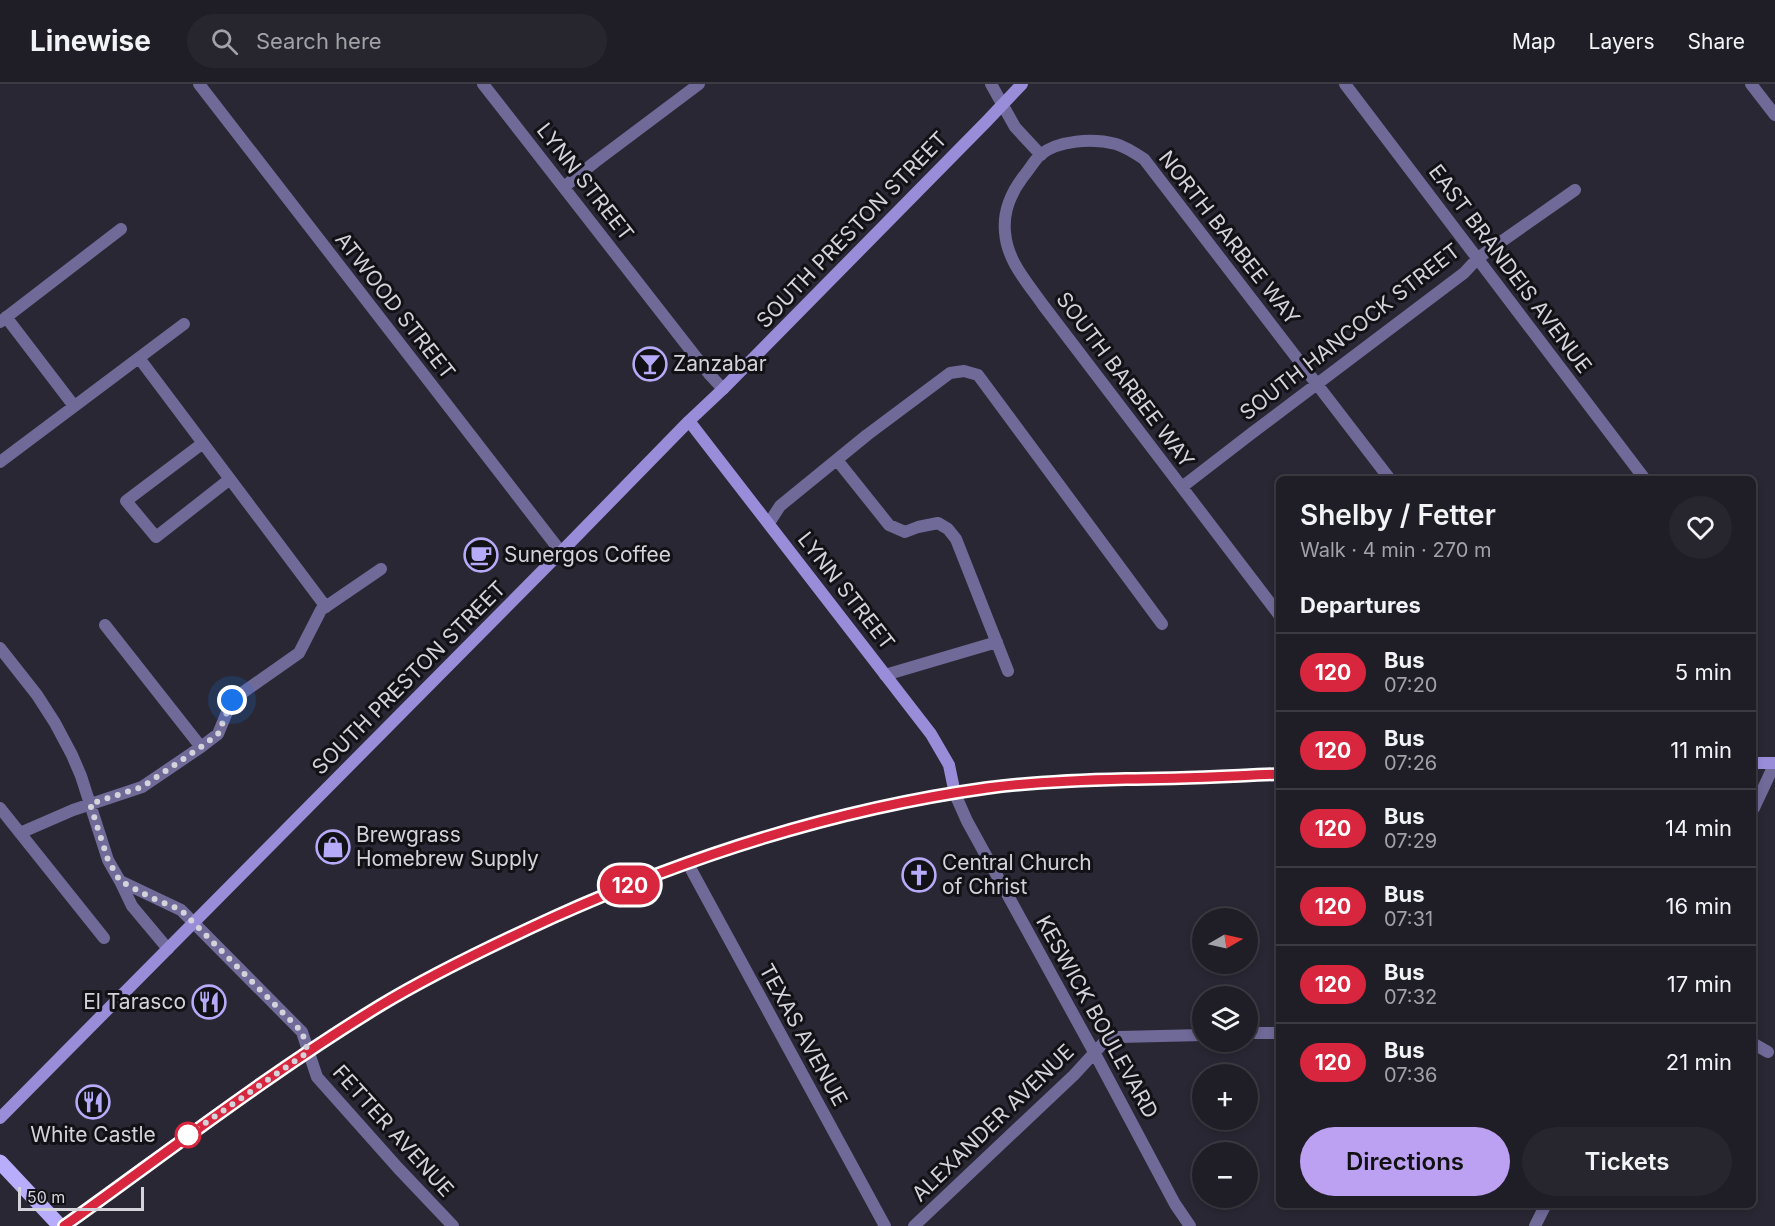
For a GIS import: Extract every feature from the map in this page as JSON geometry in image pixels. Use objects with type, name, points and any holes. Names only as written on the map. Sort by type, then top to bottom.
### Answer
[{"type":"main road","name":"SOUTH PRESTON STREET","points":[[0,1118],[1022,84]]},
{"type":"main road","name":"LYNN STREET","points":[[689,421],[931,734],[949,765],[955,794]]},
{"type":"main road","points":[[1756,763],[1775,763]]},
{"type":"main road","points":[[0,1162],[62,1226],[198,1127],[383,1004],[480,951],[579,906],[687,862],[743,844],[823,820],[987,788],[1090,779],[1276,774]]},
{"type":"street","name":"ATWOOD STREET","points":[[199,84],[561,552]]},
{"type":"street","name":"LYNN STREET","points":[[483,84],[723,389]]},
{"type":"street","points":[[564,187],[699,84]]},
{"type":"street","points":[[991,84],[1015,127],[1041,155]]},
{"type":"street","name":"EAST BRANDEIS AVENUE","points":[[1345,84],[1642,476]]},
{"type":"street","points":[[1751,84],[1775,115]]},
{"type":"street","name":"NORTH BARBEE WAY","points":[[1041,155],[1059,145],[1104,141],[1133,151],[1144,159],[1387,476]]},
{"type":"street","name":"SOUTH BARBEE WAY","points":[[1041,155],[1014,188],[1009,201],[1005,233],[1009,253],[1015,266],[1276,611]]},
{"type":"street","name":"SOUTH HANCOCK STREET","points":[[1182,487],[1464,273],[1478,258],[1575,190]]},
{"type":"street","points":[[75,406],[3,320],[121,229]]},
{"type":"street","points":[[0,462],[184,324]]},
{"type":"street","points":[[139,358],[326,606]]},
{"type":"street","points":[[769,523],[780,506],[837,460],[950,373],[964,371],[978,375],[1162,624]]},
{"type":"street","points":[[203,443],[126,501],[156,537],[230,479]]},
{"type":"street","points":[[837,460],[889,525],[905,532],[938,522],[948,529],[956,539],[1008,671]]},
{"type":"street","points":[[20,833],[90,804],[142,787],[201,747],[218,734],[232,700],[299,653],[321,610],[381,569]]},
{"type":"street","points":[[105,625],[201,747]]},
{"type":"street","points":[[885,675],[997,642]]},
{"type":"street","points":[[0,648],[37,695],[55,723],[81,776],[108,860],[132,906],[168,949]]},
{"type":"street","points":[[1756,804],[1775,763]]},
{"type":"street","name":"KESWICK BOULEVARD","points":[[955,794],[967,821],[1095,1052],[1175,1204],[1190,1226]]},
{"type":"street","points":[[0,808],[104,939]]},
{"type":"street","name":"TEXAS AVENUE","points":[[687,862],[885,1226]]},
{"type":"street","name":"FETTER AVENUE","points":[[120,881],[181,910],[302,1032],[317,1077],[453,1226]]},
{"type":"street","points":[[1258,1034],[1276,1033]]},
{"type":"street","name":"ALEXANDER AVENUE","points":[[914,1226],[1074,1075],[1107,1039],[1192,1035]]},
{"type":"street","points":[[1756,1045],[1767,1052]]},
{"type":"street","points":[[1535,1226],[1544,1208]]},
{"type":"bus line","name":"120","points":[[64,1226],[198,1127],[383,1004],[480,951],[579,906],[674,867],[823,820],[987,788],[1090,779],[1276,774]]},
{"type":"place","name":"Zanzabar","points":[[650,364]]},
{"type":"place","name":"Sunergos Coffee","points":[[481,555]]},
{"type":"place","name":"Brewgrass Homebrew Supply","points":[[333,847]]},
{"type":"place","name":"Central Church of Christ","points":[[919,875]]},
{"type":"place","name":"El Tarasco","points":[[209,1002]]},
{"type":"place","name":"White Castle","points":[[93,1102]]},
{"type":"route","points":[[188,1135],[308,1052],[302,1032],[181,910],[120,881],[108,860],[90,804],[142,787],[201,747],[218,734],[232,700]]}]
